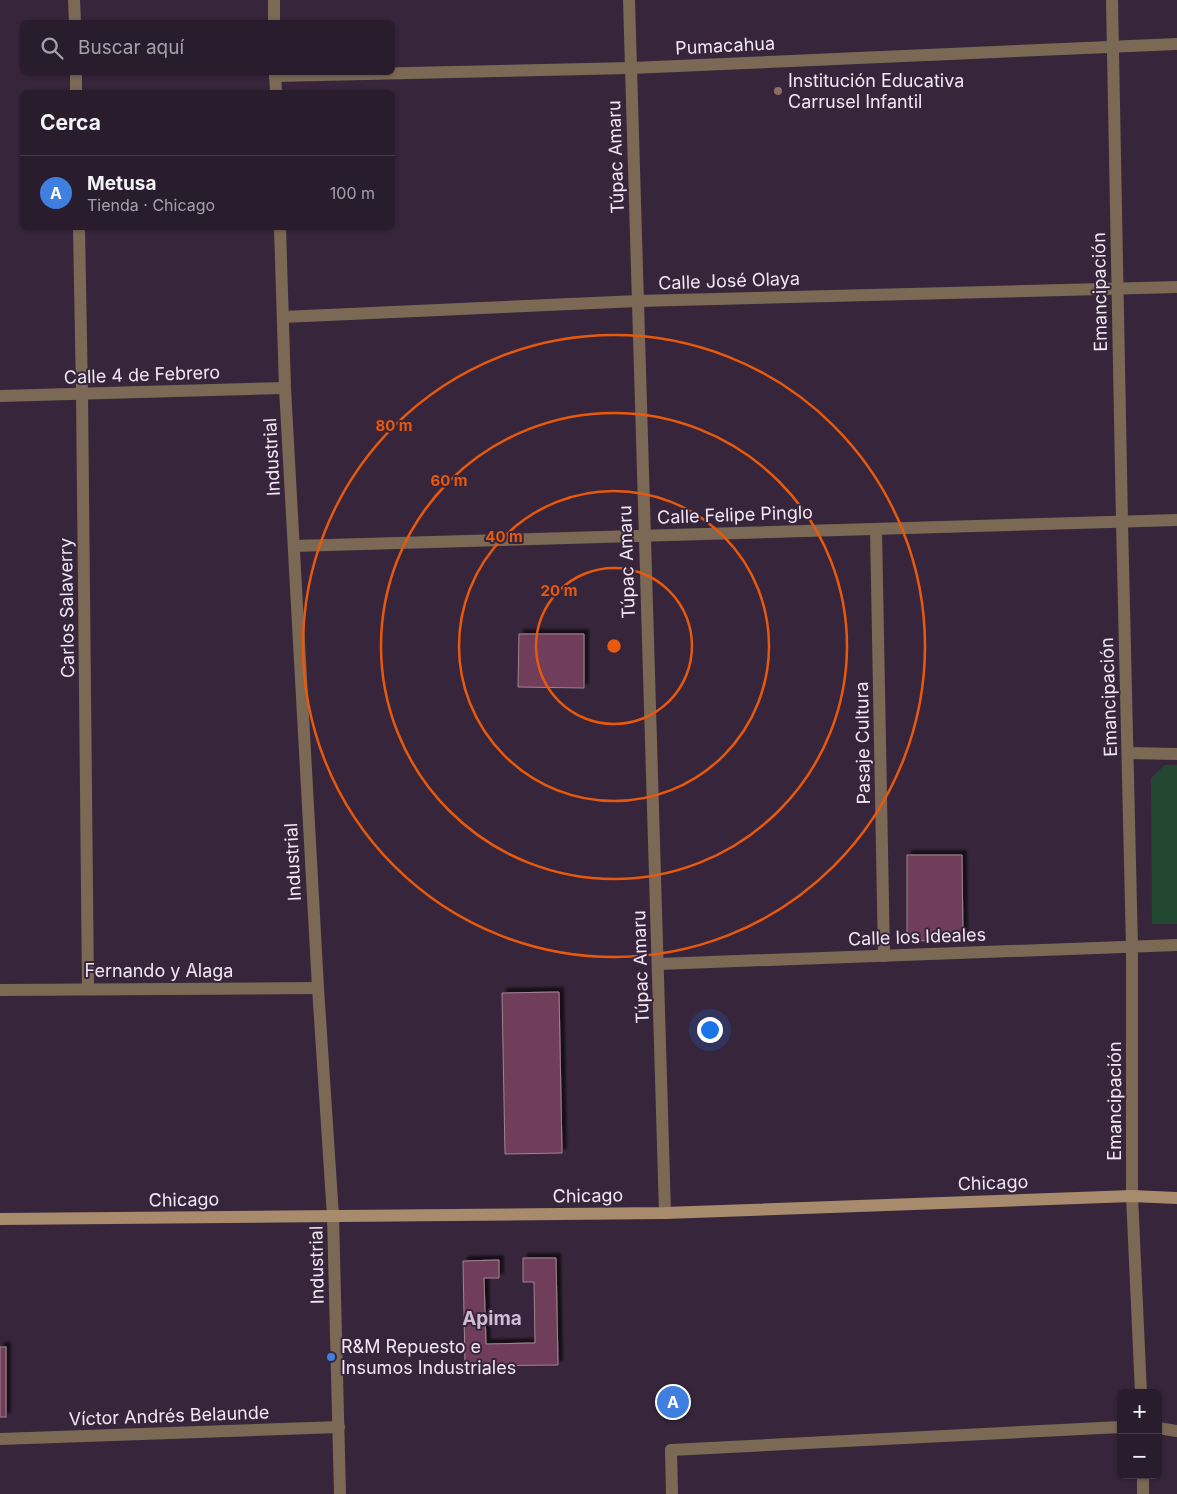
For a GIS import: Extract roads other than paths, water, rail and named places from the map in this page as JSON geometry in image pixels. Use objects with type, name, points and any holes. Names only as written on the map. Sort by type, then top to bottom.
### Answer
[{"type":"street","points":[[74,0],[75,20]]},
{"type":"street","points":[[274,0],[274,20]]},
{"type":"street","name":"Túpac Amaru","points":[[629,0],[665,1213]]},
{"type":"street","name":"Emancipación","points":[[1112,0],[1132,947],[1132,1196],[1141,1389]]},
{"type":"street","name":"Pumacahua","points":[[395,72],[631,68],[1177,44]]},
{"type":"street","points":[[76,75],[76,90]]},
{"type":"street","points":[[275,75],[276,90]]},
{"type":"street","name":"Carlos Salaverry","points":[[79,230],[88,989]]},
{"type":"street","name":"Industrial","points":[[280,230],[294,546],[318,988],[333,1216],[340,1494]]},
{"type":"street","name":"Calle José Olaya","points":[[283,317],[638,301],[1177,287]]},
{"type":"street","name":"Calle 4 de Febrero","points":[[0,396],[286,388]]},
{"type":"street","name":"Calle Felipe Pinglo","points":[[294,546],[1177,520]]},
{"type":"street","name":"Pasaje Cultura","points":[[876,529],[884,956]]},
{"type":"street","points":[[1128,753],[1177,754]]},
{"type":"street","name":"Calle los Ideales","points":[[658,964],[1177,945]]},
{"type":"street","name":"Fernando y Alaga","points":[[0,990],[318,988]]},
{"type":"street","name":"Chicago","points":[[0,1219],[665,1213],[1132,1196],[1177,1198]]},
{"type":"street","name":"Víctor Andrés Belaunde","points":[[0,1440],[339,1427]]},
{"type":"street","points":[[672,1494],[671,1450],[1117,1427]]},
{"type":"street","points":[[1162,1429],[1177,1431]]},
{"type":"street","points":[[1143,1479],[1143,1494]]},
{"type":"place","name":"Institución Educativa Carrusel Infantil","points":[[778,91]]},
{"type":"place","name":"R&M Repuesto e Insumos Industriales","points":[[331,1357]]},
{"type":"place","name":"Metusa","points":[[673,1402]]},
{"type":"district","name":"Apima","points":[[492,1318]]}]
